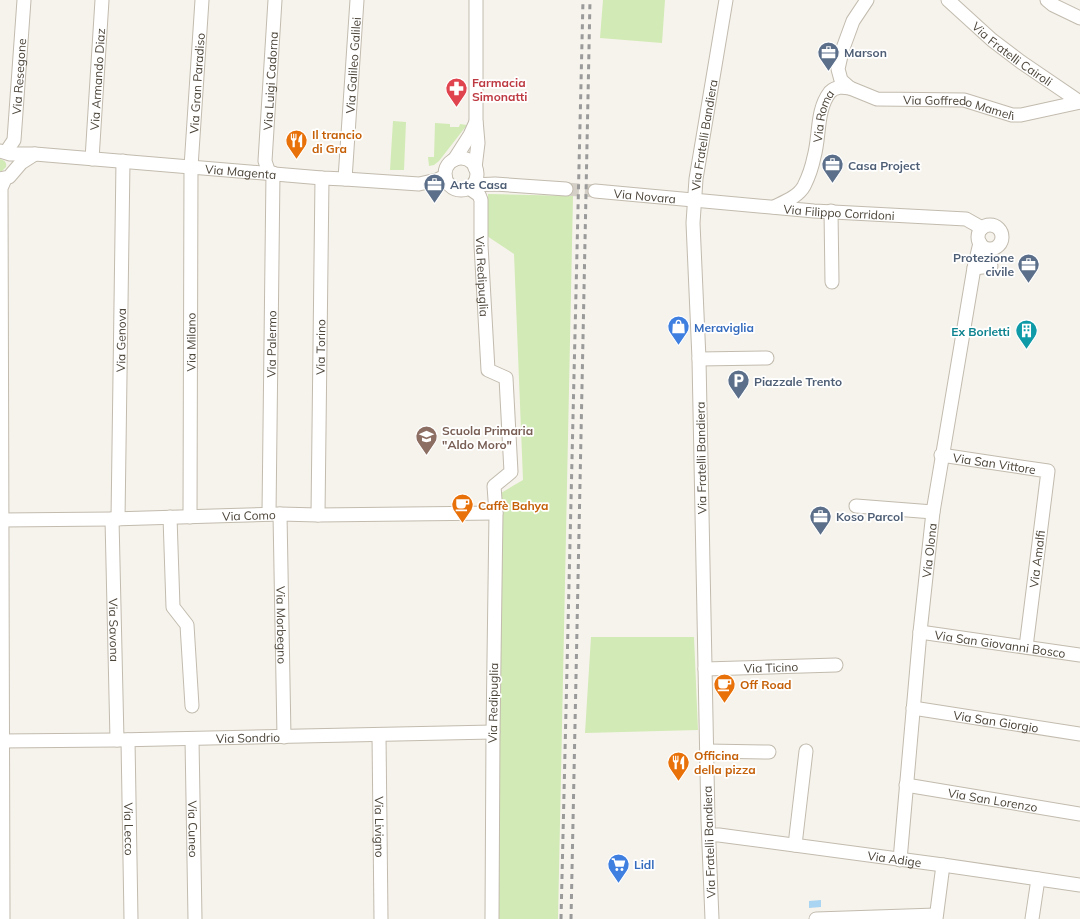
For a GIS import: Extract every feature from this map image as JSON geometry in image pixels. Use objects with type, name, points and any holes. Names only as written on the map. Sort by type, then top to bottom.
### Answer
[{"type":"street","name":"Via Resegone","points":[[5,152],[14,140],[24,0]]},
{"type":"street","name":"Via Armando Diaz","points":[[92,158],[102,0]]},
{"type":"street","name":"Via Gran Paradiso","points":[[192,167],[202,0]]},
{"type":"street","name":"Via Luigi Cadorna","points":[[267,170],[275,0]]},
{"type":"street","name":"Via Galileo Galilei","points":[[345,178],[357,0]]},
{"type":"street","points":[[419,184],[464,190],[473,178],[478,143],[476,120],[476,0]]},
{"type":"street","name":"Via Fratelli Bandiera","points":[[712,919],[699,359],[693,223],[696,179],[726,0]]},
{"type":"street","name":"Via Roma","points":[[850,88],[841,80],[838,70],[842,51],[853,21],[867,0]]},
{"type":"street","name":"Via Fratelli Cairoli","points":[[948,0],[992,40],[1074,100]]},
{"type":"street","points":[[1047,0],[1053,5],[1080,18]]},
{"type":"street","name":"Via Roma","points":[[774,207],[788,200],[798,193],[803,187],[815,157],[822,106],[831,91],[840,86],[850,88]]},
{"type":"street","name":"Via Goffredo Mameli","points":[[850,88],[877,99],[964,100],[1012,115],[1021,115],[1074,100]]},
{"type":"street","points":[[454,189],[446,181],[445,176],[447,167],[454,160],[470,135],[476,120]]},
{"type":"street","name":"Via Magenta","points":[[5,152],[192,167],[267,170],[322,178],[345,178],[419,184],[437,180],[445,176]]},
{"type":"street","points":[[4,919],[0,367],[4,181],[15,163],[5,152]]},
{"type":"street","points":[[4,181],[21,163],[36,154]]},
{"type":"street","points":[[454,160],[458,159],[468,161],[473,178]]},
{"type":"street","name":"Via Genova","points":[[115,519],[123,161]]},
{"type":"street","name":"Via Milano","points":[[190,517],[192,167]]},
{"type":"street","name":"Via Palermo","points":[[267,170],[274,514]]},
{"type":"street","name":"Via Torino","points":[[318,515],[322,178]]},
{"type":"street","points":[[473,178],[495,184],[566,189]]},
{"type":"street","name":"Via Redipuglia","points":[[473,178],[481,200],[481,245],[488,370],[506,378],[511,472],[494,486],[496,513],[492,919]]},
{"type":"street","points":[[803,187],[805,200],[808,204],[826,211],[832,282]]},
{"type":"street","name":"Via Novara","points":[[595,191],[694,201]]},
{"type":"street","name":"Via Filippo Corridoni","points":[[694,201],[826,211],[966,219],[982,228]]},
{"type":"street","points":[[986,226],[993,226],[999,230],[1001,237],[999,244],[993,248],[985,248],[980,243],[978,233],[982,228],[986,226]]},
{"type":"street","name":"Via Olona","points":[[900,860],[920,632],[933,512],[941,455],[974,268],[980,243]]},
{"type":"street","points":[[974,268],[991,266]]},
{"type":"street","points":[[699,359],[767,358]]},
{"type":"street","name":"Via San Vittore","points":[[941,455],[1048,471]]},
{"type":"street","name":"Via Amalfi","points":[[1026,647],[1048,471]]},
{"type":"street","points":[[856,506],[933,512]]},
{"type":"street","name":"Via Como","points":[[2,520],[115,519],[274,514],[496,513]]},
{"type":"street","name":"Via Morbegno","points":[[274,514],[284,737]]},
{"type":"street","points":[[170,517],[173,607],[187,625],[192,706]]},
{"type":"street","name":"Via Savona","points":[[115,519],[122,740]]},
{"type":"street","name":"Via San Giovanni Bosco","points":[[920,632],[1080,655]]},
{"type":"street","name":"Via Ticino","points":[[705,669],[836,665]]},
{"type":"street","name":"Via San Giorgio","points":[[913,708],[1080,734]]},
{"type":"street","name":"Via Sondrio","points":[[2,741],[192,739],[493,732]]},
{"type":"street","name":"Via Livigno","points":[[379,735],[380,919]]},
{"type":"street","name":"Via Cuneo","points":[[192,739],[195,919]]},
{"type":"street","name":"Via Lecco","points":[[122,740],[131,919]]},
{"type":"street","points":[[707,751],[770,752]]},
{"type":"street","points":[[795,845],[806,751]]},
{"type":"street","name":"Via San Lorenzo","points":[[906,785],[1080,814]]},
{"type":"street","name":"Via Adige","points":[[709,835],[795,845],[1080,885]]},
{"type":"street","points":[[816,919],[936,917],[943,865]]},
{"type":"street","points":[[1032,919],[1038,879]]},
{"type":"green space","points":[[603,0],[665,0],[662,43],[600,38]]},
{"type":"green space","points":[[393,121],[406,122],[404,170],[390,170]]},
{"type":"green space","points":[[435,123],[450,124],[450,127],[459,127],[460,124],[467,125],[439,161],[434,165],[429,166],[428,157],[434,157]]},
{"type":"green space","points":[[0,159],[6,164],[6,167],[2,171],[0,171]]},
{"type":"green space","points":[[488,194],[573,196],[558,919],[494,919],[501,493],[523,480],[514,254],[487,236]]},
{"type":"green space","points":[[591,637],[694,637],[698,730],[585,733]]},
{"type":"water","points":[[821,900],[821,907],[809,908],[809,901]]},
{"type":"tunnel","points":[[566,189],[595,191]]},
{"type":"railway","points":[[561,919],[583,0]]},
{"type":"railway","points":[[571,919],[590,0]]},
{"type":"place","name":"Marson","points":[[829,72]]},
{"type":"place","name":"Farmacia Simonatti","points":[[456,108]]},
{"type":"place","name":"Il trancio di Gra","points":[[297,160]]},
{"type":"place","name":"Casa Project","points":[[833,184]]},
{"type":"place","name":"Arte Casa","points":[[434,204]]},
{"type":"place","name":"Protezione civile","points":[[1029,284]]},
{"type":"place","name":"Meraviglia","points":[[679,346]]},
{"type":"place","name":"Ex Borletti","points":[[1026,350]]},
{"type":"place","name":"Piazzale Trento","points":[[739,400]]},
{"type":"place","name":"Scuola Primaria \"Aldo Moro\"","points":[[427,456]]},
{"type":"place","name":"Caffè Bahya","points":[[463,524]]},
{"type":"place","name":"Koso Parcol","points":[[821,536]]},
{"type":"place","name":"Off Road","points":[[724,704]]},
{"type":"place","name":"Officina della pizza","points":[[678,782]]},
{"type":"place","name":"Lidl","points":[[618,884]]}]
